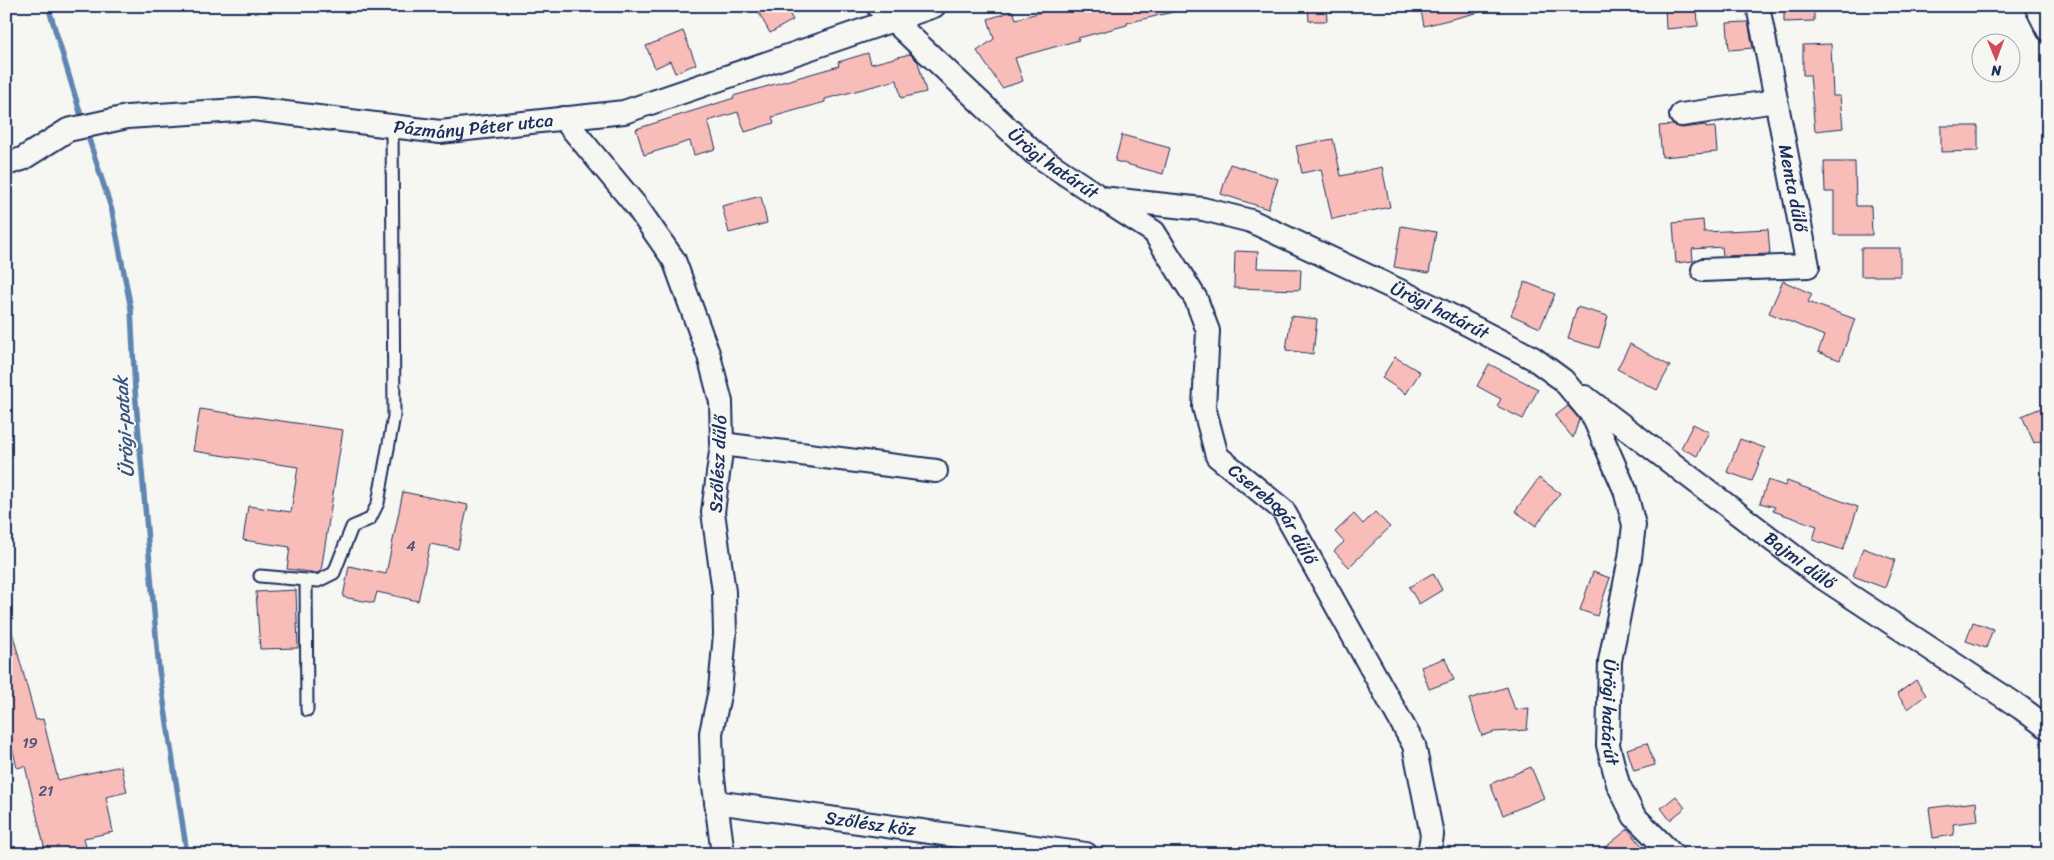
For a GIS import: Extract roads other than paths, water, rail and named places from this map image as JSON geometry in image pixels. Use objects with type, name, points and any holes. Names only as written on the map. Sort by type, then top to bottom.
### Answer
[{"type":"street","name":"Pázmány Péter utca","points":[[6,164],[22,159],[68,130],[126,117],[253,109],[440,132],[624,112],[885,13],[934,6]]},
{"type":"street","name":"Menta dűlő","points":[[1703,270],[1808,266],[1758,6]]},
{"type":"street","points":[[2036,6],[2048,30]]},
{"type":"street","name":"Ürögi határút","points":[[885,13],[1034,153],[1101,198],[1203,209],[1251,220],[1434,307],[1534,358],[1563,380],[1593,416],[1625,490],[1634,524],[1628,567],[1610,661],[1608,745],[1618,784],[1634,816],[1672,854]]},
{"type":"street","points":[[1681,115],[1776,101]]},
{"type":"street","name":"Szőlész dűlő","points":[[563,118],[637,207],[674,260],[709,356],[721,402],[722,444],[713,512],[724,592],[725,634],[720,690],[711,733],[712,771],[723,854]]},
{"type":"street","name":"Cserebogár dűlő","points":[[1101,198],[1154,232],[1196,299],[1208,331],[1204,407],[1217,456],[1283,510],[1414,745],[1432,835],[1429,854]]},
{"type":"street","name":"Bajmi dűlő","points":[[1563,380],[1817,574],[2021,708],[2048,728]]},
{"type":"street","points":[[722,444],[936,471]]},
{"type":"street","name":"Szőlész köz","points":[[716,802],[1086,854]]},
{"type":"lane","points":[[260,576],[318,581],[334,573],[352,527],[370,520],[378,503],[394,416],[392,126]]},
{"type":"lane","points":[[306,581],[307,710]]},
{"type":"waterway","name":"Ürögi-patak","points":[[48,6],[83,122]]},
{"type":"waterway","name":"Ürögi-patak","points":[[86,130],[112,211],[131,309],[135,390],[159,670],[187,854]]}]
